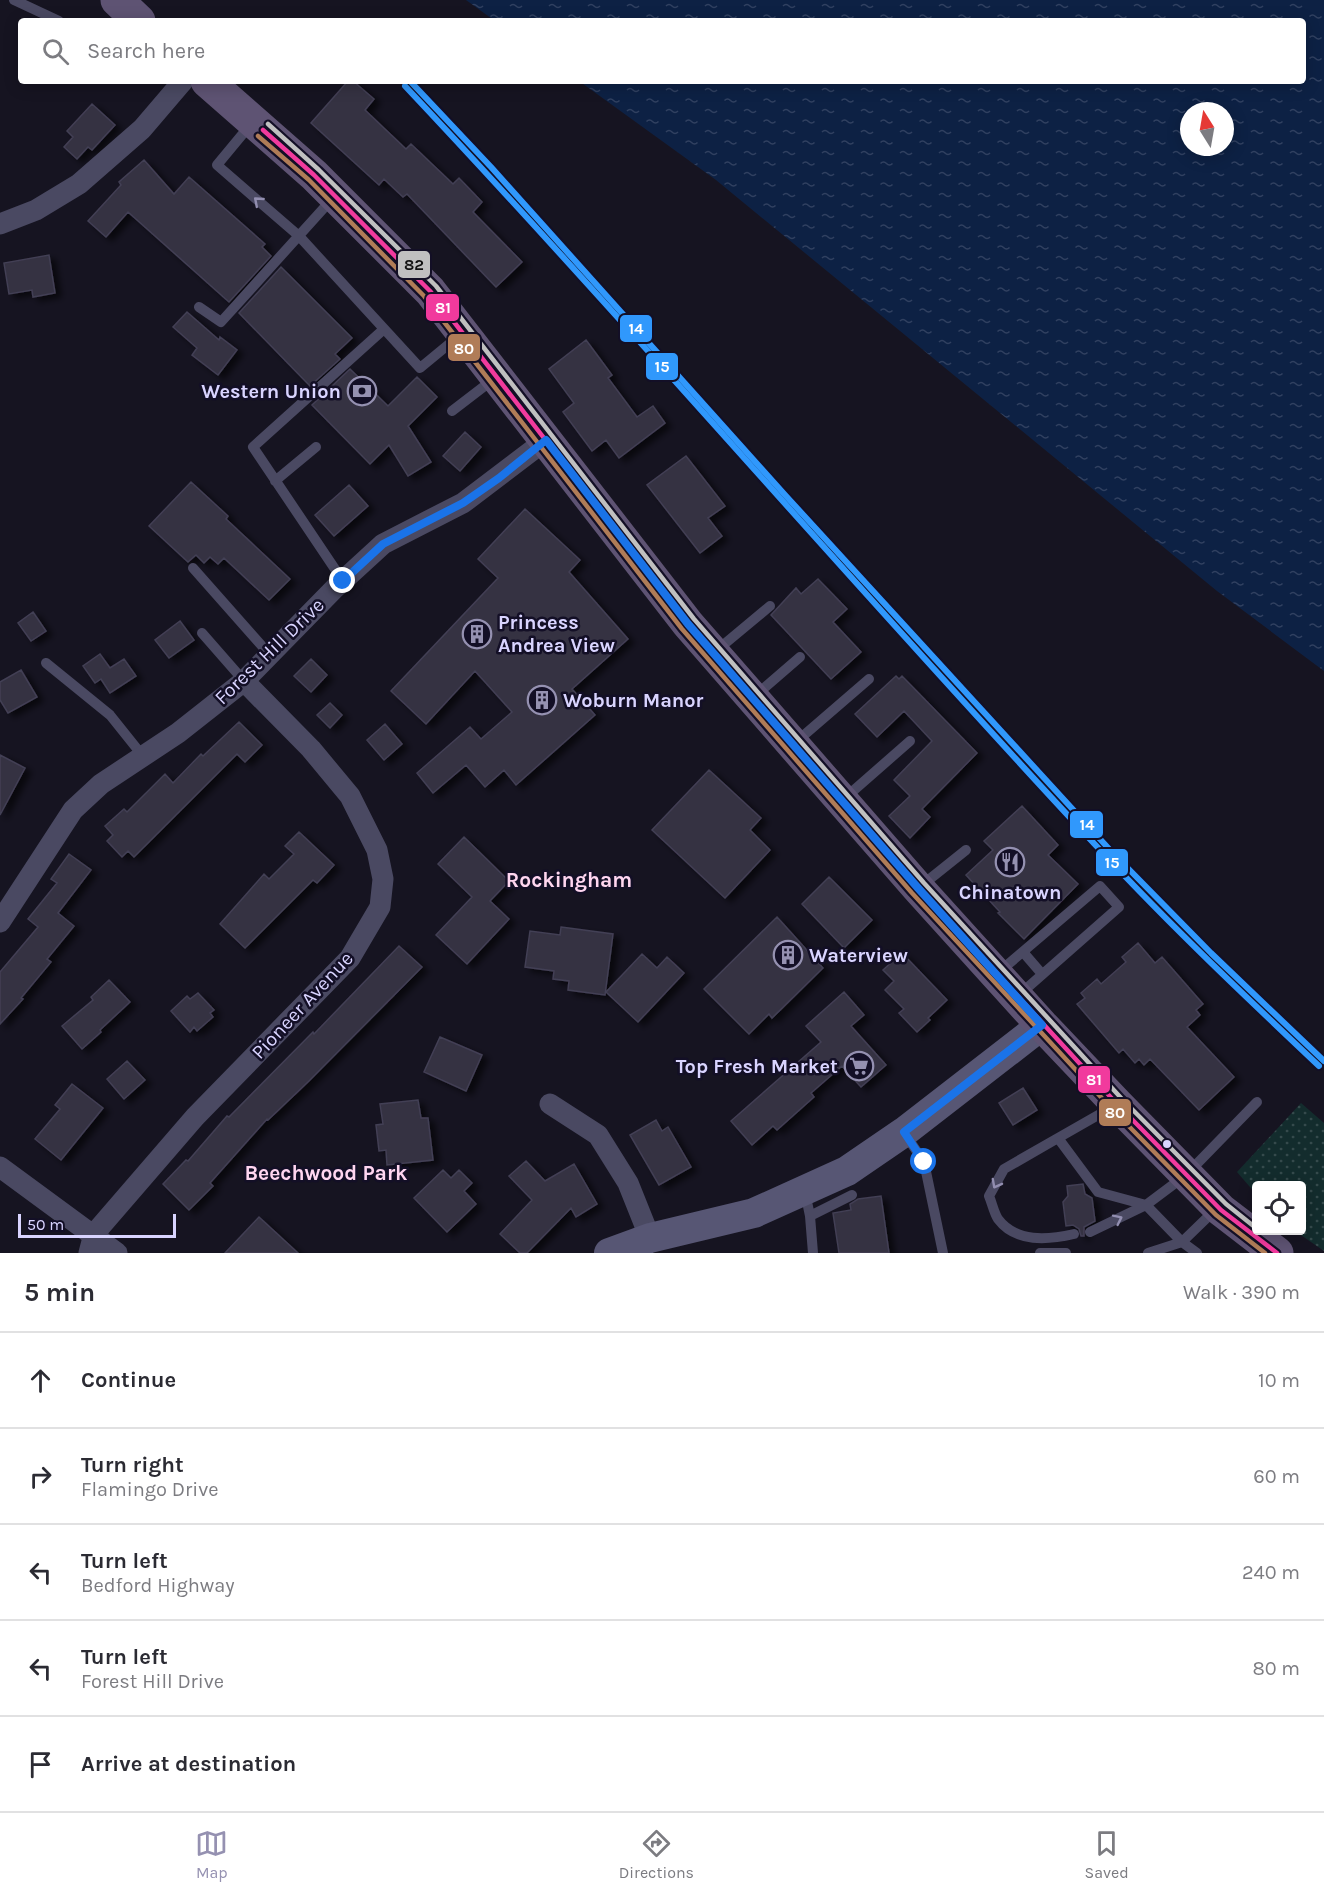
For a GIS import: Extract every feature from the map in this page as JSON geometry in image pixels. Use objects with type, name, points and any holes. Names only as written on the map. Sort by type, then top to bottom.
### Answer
[{"type":"main road","points":[[210,84],[314,176],[430,291],[688,624],[842,801],[1042,1025],[1218,1207],[1267,1250]]},
{"type":"street","points":[[0,224],[36,210],[79,184],[142,129],[180,84]]},
{"type":"street","name":"Forest Hill Drive","points":[[0,922],[73,810],[100,784],[178,733],[244,681],[383,544],[463,503],[499,478],[546,440]]},
{"type":"street","name":"Pioneer Avenue","points":[[92,1244],[195,1117],[350,958],[380,907],[384,879],[377,850],[351,796],[311,749],[244,681]]},
{"type":"street","points":[[609,1253],[650,1238],[807,1202],[904,1132],[1042,1025]]},
{"type":"street","points":[[550,1104],[598,1135],[628,1183],[650,1238]]},
{"type":"street","points":[[0,1167],[92,1244],[117,1253]]},
{"type":"lane","points":[[14,0],[53,18]]},
{"type":"lane","points":[[253,122],[217,165],[299,236],[420,368],[463,333]]},
{"type":"lane","points":[[199,307],[221,322],[334,197]]},
{"type":"lane","points":[[343,581],[253,447],[384,329]]},
{"type":"lane","points":[[452,411],[497,376]]},
{"type":"lane","points":[[275,481],[316,447]]},
{"type":"lane","points":[[193,568],[270,655]]},
{"type":"lane","points":[[714,653],[770,606]]},
{"type":"lane","points":[[202,633],[244,681]]},
{"type":"lane","points":[[753,698],[800,657]]},
{"type":"lane","points":[[46,663],[110,715],[142,755]]},
{"type":"lane","points":[[793,744],[869,679]]},
{"type":"lane","points":[[842,801],[910,741]]},
{"type":"lane","points":[[918,888],[966,850]]},
{"type":"lane","points":[[1100,886],[1119,907],[1042,974],[1006,986],[1023,952],[1100,886]]},
{"type":"lane","points":[[1023,952],[1042,974]]},
{"type":"lane","points":[[1090,1232],[1146,1205],[1186,1174],[1257,1102]]},
{"type":"lane","points":[[1074,1234],[1049,1239],[1017,1235],[998,1219],[989,1196],[1004,1168],[1117,1104]]},
{"type":"lane","points":[[904,1132],[924,1162],[943,1253]]},
{"type":"lane","points":[[1058,1138],[1098,1192],[1146,1205],[1182,1242],[1197,1253]]},
{"type":"lane","points":[[813,1253],[807,1202],[852,1195]]},
{"type":"lane","points":[[1148,1253],[1182,1242],[1218,1207]]},
{"type":"lane","points":[[1040,1253],[1066,1253]]},
{"type":"green space","points":[[1301,1103],[1324,1123],[1324,1251],[1301,1235],[1306,1235],[1306,1181],[1252,1181],[1252,1189],[1237,1172]]},
{"type":"water","points":[[466,0],[1324,0],[1324,671],[1217,591],[716,180],[583,84],[1306,84],[1306,18],[491,18]]},
{"type":"building","points":[[345,84],[356,84],[374,99],[365,110],[406,149],[411,144],[453,184],[459,178],[482,202],[473,212],[522,262],[496,287],[407,194],[403,197],[384,179],[379,185],[311,123]]},
{"type":"building","points":[[92,104],[115,125],[92,150],[88,147],[77,159],[64,147],[73,137],[67,131]]},
{"type":"building","points":[[144,160],[174,194],[189,177],[265,244],[262,247],[271,256],[229,302],[128,212],[106,237],[88,221],[121,185],[119,182]]},
{"type":"building","points":[[49,255],[55,293],[33,297],[32,290],[9,294],[4,263]]},
{"type":"building","points":[[281,267],[352,338],[335,354],[340,359],[310,386],[239,313]]},
{"type":"building","points":[[187,312],[219,340],[220,337],[237,350],[218,375],[192,355],[197,348],[173,327]]},
{"type":"building","points":[[586,340],[612,375],[608,378],[637,417],[653,406],[665,423],[619,458],[606,440],[592,451],[563,412],[574,403],[549,369]]},
{"type":"building","points":[[350,369],[388,406],[417,377],[437,397],[408,426],[431,462],[408,476],[389,445],[370,464],[312,405]]},
{"type":"building","points":[[465,432],[481,447],[460,471],[443,456]]},
{"type":"building","points":[[686,456],[725,506],[708,518],[722,536],[700,553],[647,485]]},
{"type":"building","points":[[191,482],[228,516],[226,519],[290,579],[269,600],[224,558],[218,564],[210,557],[204,563],[196,555],[188,562],[149,526]]},
{"type":"building","points":[[349,485],[368,506],[334,536],[315,515]]},
{"type":"building","points":[[525,509],[580,560],[569,572],[628,639],[572,689],[595,715],[516,785],[504,770],[485,787],[466,765],[433,793],[417,773],[470,727],[481,739],[512,712],[475,671],[426,724],[391,691],[498,578],[478,559]]},
{"type":"building","points":[[818,579],[847,609],[833,622],[861,652],[831,679],[771,615],[796,588],[801,594]]},
{"type":"building","points":[[33,612],[46,631],[31,641],[18,623]]},
{"type":"building","points":[[180,621],[194,640],[169,658],[155,640]]},
{"type":"building","points":[[100,654],[110,668],[124,659],[136,676],[110,693],[101,679],[95,683],[83,666]]},
{"type":"building","points":[[311,659],[327,675],[311,692],[294,676]]},
{"type":"building","points":[[21,670],[37,697],[8,713],[0,700],[0,682]]},
{"type":"building","points":[[896,676],[899,679],[902,676],[977,753],[922,809],[930,817],[910,838],[889,816],[910,796],[894,780],[932,741],[904,711],[877,737],[855,714]]},
{"type":"building","points":[[330,703],[342,715],[330,728],[317,715]]},
{"type":"building","points":[[239,722],[262,745],[245,762],[237,754],[134,857],[128,851],[122,857],[107,841],[113,835],[105,826],[124,809],[127,812],[165,774],[173,783],[201,754],[203,756]]},
{"type":"building","points":[[385,724],[402,744],[384,760],[367,740]]},
{"type":"building","points":[[0,755],[25,768],[0,815]]},
{"type":"building","points":[[709,770],[761,818],[750,830],[770,850],[725,898],[652,830]]},
{"type":"building","points":[[1022,806],[1058,845],[1048,855],[1078,884],[1024,939],[998,913],[1000,912],[966,875],[993,850],[984,841]]},
{"type":"building","points":[[299,832],[334,865],[317,883],[313,880],[245,948],[220,924],[264,874],[269,879],[294,854],[285,846]]},
{"type":"building","points":[[464,837],[509,881],[490,901],[509,919],[467,964],[436,935],[472,897],[438,864]]},
{"type":"building","points":[[69,854],[91,870],[58,913],[74,926],[47,959],[51,962],[21,998],[23,999],[0,1024],[0,972],[38,927],[28,919],[57,883],[51,879]]},
{"type":"building","points":[[829,877],[872,920],[844,948],[802,904]]},
{"type":"building","name":"Waterview","points":[[777,917],[823,968],[772,1018],[769,1014],[749,1034],[704,989]]},
{"type":"building","points":[[561,927],[613,934],[605,995],[568,990],[569,981],[553,979],[554,971],[525,967],[530,931],[560,935]]},
{"type":"building","points":[[1138,943],[1155,963],[1162,957],[1203,1004],[1196,1010],[1200,1015],[1187,1027],[1234,1077],[1199,1110],[1150,1059],[1144,1065],[1139,1059],[1135,1063],[1123,1049],[1119,1053],[1077,1004],[1085,998],[1081,993],[1097,979],[1101,984],[1126,962],[1122,957]]},
{"type":"building","points":[[399,946],[422,967],[309,1081],[267,1119],[210,1183],[213,1186],[189,1210],[163,1184],[186,1160],[188,1161],[227,1116],[229,1117],[313,1032],[314,1034]]},
{"type":"building","points":[[902,953],[947,1000],[917,1032],[899,1013],[904,1009],[885,990],[894,981],[883,970]]},
{"type":"building","points":[[642,954],[657,968],[667,957],[684,973],[638,1022],[606,992]]},
{"type":"building","points":[[109,980],[130,1002],[82,1049],[62,1026],[93,1000],[91,997]]},
{"type":"building","points":[[844,992],[864,1015],[851,1026],[886,1065],[861,1087],[842,1066],[811,1093],[814,1097],[777,1130],[773,1126],[752,1145],[731,1121],[821,1042],[806,1026]]},
{"type":"building","points":[[198,993],[214,1010],[210,1013],[213,1017],[197,1031],[194,1027],[190,1032],[171,1011],[187,996],[190,999]]},
{"type":"building","points":[[440,1037],[482,1055],[466,1091],[424,1072]]},
{"type":"building","points":[[127,1061],[145,1080],[124,1099],[107,1079]]},
{"type":"building","points":[[72,1084],[103,1108],[61,1160],[35,1139],[60,1109],[55,1105]]},
{"type":"building","points":[[1023,1088],[1037,1110],[1013,1125],[999,1103]]},
{"type":"building","points":[[418,1100],[421,1118],[428,1118],[433,1160],[387,1165],[386,1150],[379,1151],[376,1125],[383,1124],[380,1104]]},
{"type":"building","points":[[656,1120],[662,1131],[668,1127],[691,1167],[659,1185],[630,1135]]},
{"type":"building","points":[[526,1161],[545,1181],[574,1164],[597,1204],[576,1217],[571,1208],[527,1253],[520,1253],[500,1234],[532,1200],[509,1176]]},
{"type":"building","points":[[443,1170],[451,1178],[459,1170],[472,1183],[464,1191],[476,1204],[447,1232],[414,1198]]},
{"type":"building","points":[[1083,1184],[1085,1194],[1092,1198],[1095,1221],[1084,1227],[1084,1236],[1081,1236],[1079,1229],[1073,1225],[1066,1226],[1063,1202],[1068,1196],[1067,1186]]},
{"type":"building","points":[[881,1196],[889,1253],[839,1253],[833,1213],[851,1210],[850,1204],[858,1199]]},
{"type":"building","points":[[259,1217],[298,1253],[225,1253]]},
{"type":"transit line","name":"14","points":[[413,84],[491,167],[786,496],[1110,850],[1211,953],[1324,1061]]},
{"type":"transit line","name":"15","points":[[405,86],[1129,881],[1319,1066]]},
{"type":"transit line","name":"82","points":[[268,124],[319,170],[436,286],[694,619],[924,883],[1122,1099],[1226,1204],[1252,1225]]},
{"type":"transit line","name":"81","points":[[263,130],[314,175],[430,291],[688,624],[918,888],[1117,1104],[1221,1210],[1277,1253]]},
{"type":"transit line","name":"80","points":[[258,136],[309,180],[424,296],[682,629],[912,893],[1112,1109],[1216,1215],[1265,1253]]},
{"type":"place","name":"Western Union","points":[[362,391]]},
{"type":"place","name":"Princess Andrea View","points":[[477,634]]},
{"type":"place","name":"Woburn Manor","points":[[542,700]]},
{"type":"place","name":"Chinatown","points":[[1010,862]]},
{"type":"place","name":"Waterview","points":[[788,955]]},
{"type":"place","name":"Top Fresh Market","points":[[859,1066]]},
{"type":"district","name":"Rockingham","points":[[569,880]]},
{"type":"district","name":"Beechwood Park","points":[[326,1173]]},
{"type":"route","points":[[343,581],[383,544],[463,503],[499,478],[546,440],[688,624],[918,888],[1042,1025],[904,1132],[924,1162]]}]
